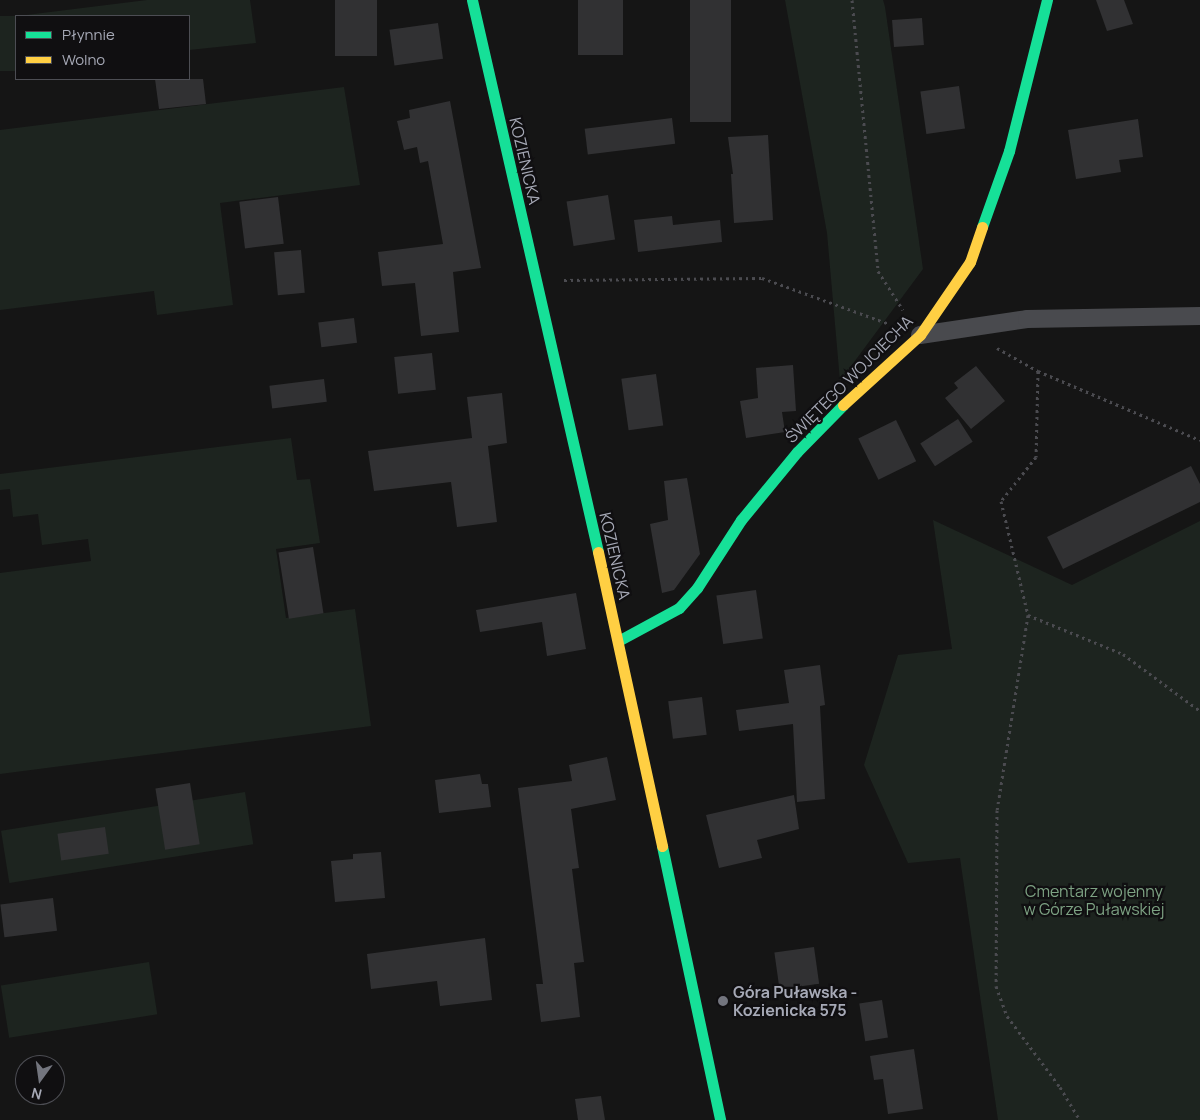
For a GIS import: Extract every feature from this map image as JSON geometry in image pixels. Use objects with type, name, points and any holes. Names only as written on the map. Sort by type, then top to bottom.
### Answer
[{"type":"main road","name":"KOZIENICKA","points":[[472,0],[618,641],[720,1120]]},
{"type":"main road","name":"ŚWIĘTEGO WOJCIECHA","points":[[618,641],[679,608],[697,588],[741,520],[797,452],[856,392],[920,335],[970,262],[1008,151],[1047,0]]},
{"type":"lane","points":[[920,335],[966,330],[1027,319],[1200,316]]},
{"type":"path","points":[[852,0],[878,271],[920,335]]},
{"type":"path","points":[[536,280],[762,278],[920,335]]},
{"type":"path","points":[[966,330],[1038,371],[1200,440]]},
{"type":"path","points":[[1038,371],[1036,457],[1001,501],[1028,615],[997,810],[996,986],[1007,1016],[1060,1087],[1080,1120]]},
{"type":"path","points":[[1028,615],[1123,654],[1200,711]]},
{"type":"green space","points":[[147,0],[250,0],[256,43],[190,50],[190,15],[26,15]]},
{"type":"green space","points":[[785,0],[883,0],[923,269],[840,381],[827,233]]},
{"type":"green space","points":[[0,16],[15,16],[15,71],[0,71]]},
{"type":"green space","points":[[344,87],[360,185],[220,203],[233,305],[157,315],[154,291],[0,310],[0,130]]},
{"type":"green space","points":[[291,438],[297,480],[310,479],[320,543],[276,549],[286,618],[355,609],[371,726],[0,774],[0,573],[91,561],[88,539],[42,545],[38,514],[13,517],[10,489],[0,490],[0,474]]},
{"type":"green space","name":"Cmentarz wojenny w Górze Puławskiej","points":[[933,520],[1072,585],[1200,521],[1200,1120],[998,1120],[960,858],[908,863],[864,765],[898,655],[952,649]]},
{"type":"green space","points":[[245,792],[253,844],[9,883],[1,831]]},
{"type":"green space","points":[[149,962],[157,1014],[9,1038],[1,985]]},
{"type":"building","points":[[335,0],[377,0],[377,56],[335,56]]},
{"type":"building","points":[[578,0],[623,0],[623,55],[578,55]]},
{"type":"building","points":[[690,0],[731,0],[731,122],[690,122]]},
{"type":"building","points":[[1096,0],[1124,0],[1133,24],[1107,31]]},
{"type":"building","points":[[922,18],[924,45],[894,47],[892,20]]},
{"type":"building","points":[[438,23],[443,59],[394,65],[389,30]]},
{"type":"building","points":[[203,79],[206,104],[159,109],[155,80]]},
{"type":"building","points":[[959,86],[965,129],[926,134],[920,91]]},
{"type":"building","points":[[450,101],[481,268],[453,272],[459,332],[421,336],[415,283],[382,286],[378,252],[443,244],[428,161],[420,163],[417,147],[404,150],[397,121],[410,118],[409,110]]},
{"type":"building","points":[[672,118],[675,144],[588,155],[585,129]]},
{"type":"building","points":[[1138,119],[1143,157],[1119,160],[1121,172],[1076,179],[1068,130]]},
{"type":"building","points":[[768,135],[773,220],[734,223],[731,174],[733,174],[728,137]]},
{"type":"building","points":[[608,195],[615,239],[574,246],[567,202]]},
{"type":"building","points":[[278,197],[284,244],[245,248],[239,202]]},
{"type":"building","points":[[672,216],[673,225],[720,220],[722,242],[638,252],[634,220]]},
{"type":"building","points":[[301,250],[305,293],[278,295],[274,252]]},
{"type":"building","points":[[354,318],[357,343],[321,347],[318,322]]},
{"type":"building","points":[[432,353],[436,390],[398,394],[394,357]]},
{"type":"building","points":[[793,365],[796,411],[782,412],[785,432],[746,438],[740,401],[758,398],[756,368]]},
{"type":"building","points":[[976,366],[1005,401],[971,429],[945,398],[958,388],[954,383]]},
{"type":"building","points":[[656,374],[663,425],[629,430],[621,379]]},
{"type":"building","points":[[324,379],[327,402],[272,409],[269,386]]},
{"type":"building","points":[[502,393],[507,443],[488,446],[497,522],[457,527],[451,482],[374,491],[368,451],[472,438],[467,397]]},
{"type":"building","points":[[958,419],[973,442],[935,466],[920,444]]},
{"type":"building","points":[[896,420],[916,461],[878,480],[858,438]]},
{"type":"building","points":[[1191,466],[1200,484],[1200,502],[1063,569],[1047,537]]},
{"type":"building","points":[[687,478],[700,554],[674,590],[662,593],[650,524],[668,520],[664,481]]},
{"type":"building","points":[[313,547],[323,613],[289,619],[278,552]]},
{"type":"building","points":[[756,590],[763,639],[723,644],[716,596]]},
{"type":"building","points":[[576,593],[586,649],[547,656],[542,622],[480,632],[476,610]]},
{"type":"building","points":[[820,665],[825,705],[820,706],[825,799],[797,802],[793,724],[739,731],[736,710],[789,703],[784,670]]},
{"type":"building","points":[[702,697],[707,735],[673,739],[668,701]]},
{"type":"building","points":[[607,757],[616,800],[571,809],[579,868],[572,869],[584,962],[574,963],[580,1017],[541,1022],[536,984],[543,984],[518,788],[572,781],[569,765]]},
{"type":"building","points":[[480,774],[482,784],[488,784],[491,807],[439,813],[435,780]]},
{"type":"building","points":[[190,783],[200,844],[165,850],[155,788]]},
{"type":"building","points":[[794,795],[799,829],[757,840],[762,858],[719,868],[706,815]]},
{"type":"building","points":[[105,827],[109,854],[61,860],[57,834]]},
{"type":"building","points":[[381,852],[385,898],[335,902],[331,861],[353,859],[353,854]]},
{"type":"building","points":[[53,898],[57,931],[4,937],[0,904]]},
{"type":"building","points":[[485,938],[492,1000],[440,1006],[437,981],[371,989],[367,954]]},
{"type":"building","points":[[814,947],[819,984],[780,989],[774,953]]},
{"type":"building","points":[[882,1000],[888,1038],[865,1041],[859,1004]]},
{"type":"building","points":[[914,1049],[923,1109],[888,1114],[883,1079],[874,1080],[870,1056]]},
{"type":"building","points":[[601,1096],[605,1120],[578,1120],[575,1099]]},
{"type":"traffic: fast","points":[[472,0],[598,552]]},
{"type":"traffic: fast","points":[[982,227],[1009,151],[1047,0]]},
{"type":"traffic: fast","points":[[618,641],[679,608],[697,588],[741,520],[797,452],[843,405]]},
{"type":"traffic: fast","points":[[662,846],[720,1120]]},
{"type":"traffic: slow","points":[[843,405],[920,335],[970,262],[982,227]]},
{"type":"traffic: slow","points":[[598,552],[662,846]]},
{"type":"place","name":"Góra Puławska - Kozienicka 575","points":[[723,1001]]}]
